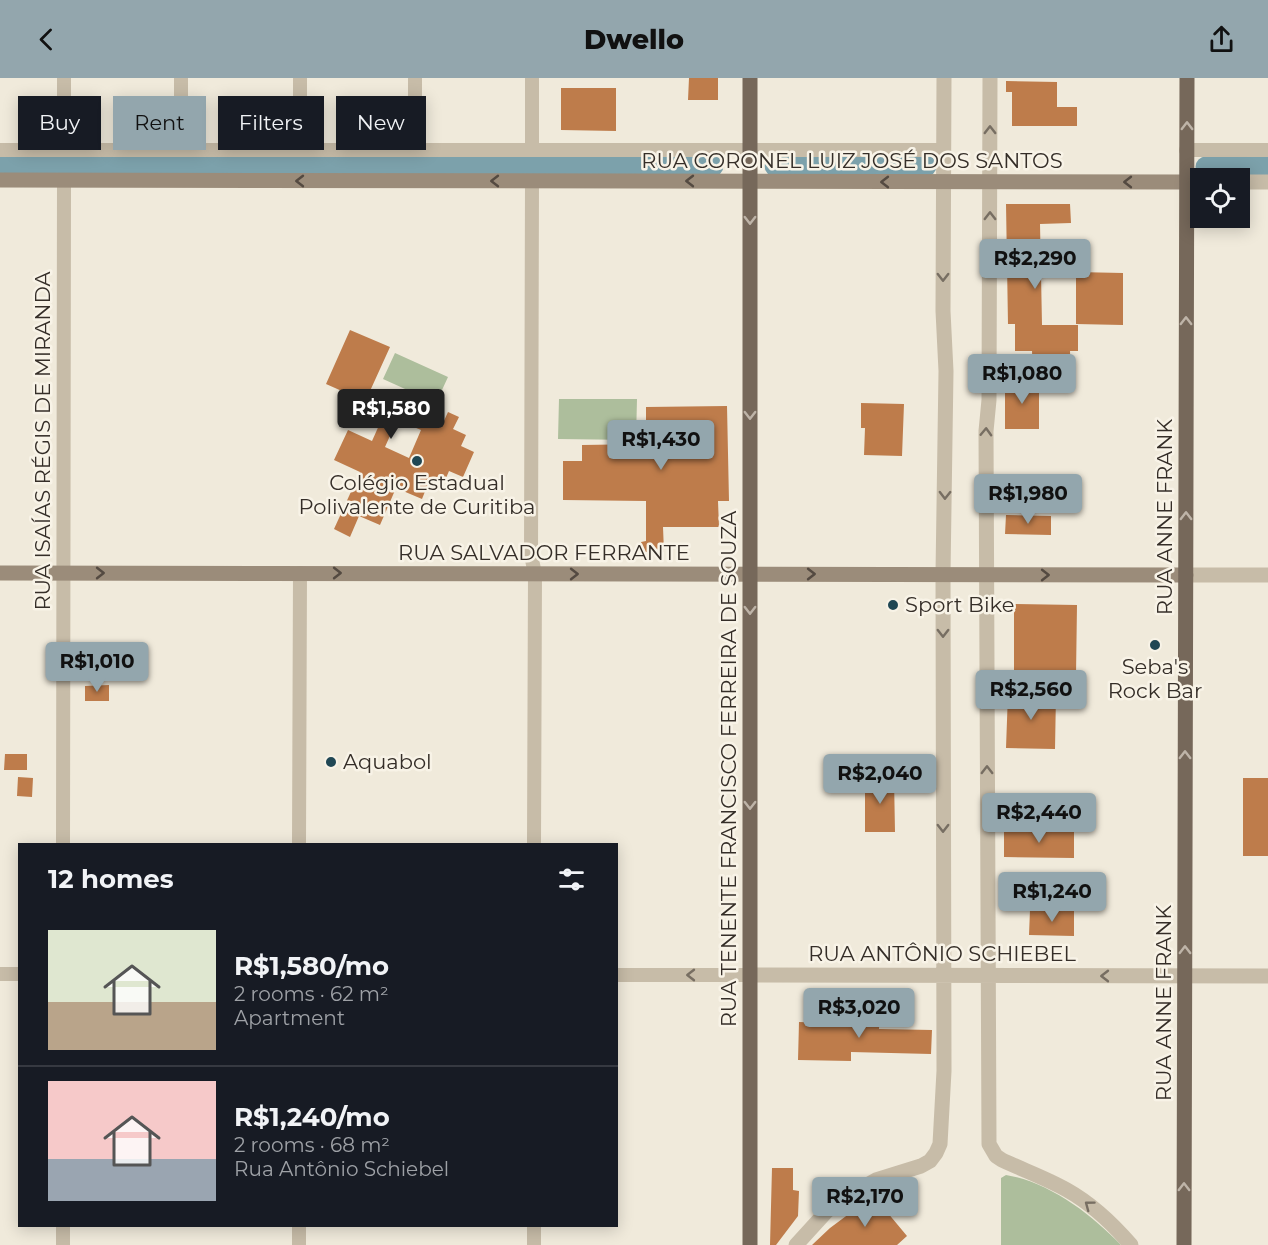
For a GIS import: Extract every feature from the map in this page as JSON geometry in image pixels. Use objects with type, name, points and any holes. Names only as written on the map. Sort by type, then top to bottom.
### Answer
[{"type":"main road","name":"RUA TENENTE FRANCISCO FERREIRA DE SOUZA","points":[[750,78],[750,1245]]},
{"type":"main road","name":"RUA ANNE FRANK","points":[[1186,78],[1186,150],[1190,168]]},
{"type":"main road","name":"RUA CORONEL LUIZ JOSÉ DOS SANTOS","points":[[0,180],[1190,182]]},
{"type":"main road","name":"RUA ANNE FRANK","points":[[1184,1245],[1186,575],[1192,228]]},
{"type":"main road","name":"RUA SALVADOR FERRANTE","points":[[0,573],[1186,575]]},
{"type":"street","points":[[64,78],[64,96]]},
{"type":"street","points":[[181,78],[181,96]]},
{"type":"street","points":[[300,78],[300,96]]},
{"type":"street","points":[[415,78],[415,96]]},
{"type":"street","points":[[532,78],[532,150]]},
{"type":"street","points":[[796,1245],[827,1211],[844,1198],[876,1180],[930,1161],[940,1144],[944,1071],[943,574],[946,371],[943,311],[944,78]]},
{"type":"street","points":[[990,78],[989,400],[986,431],[989,1144],[996,1156],[1002,1160],[1085,1201],[1131,1245]]},
{"type":"street","name":"RUA CORONEL LUIZ JOSÉ DOS SANTOS","points":[[0,150],[18,150]]},
{"type":"street","name":"RUA CORONEL LUIZ JOSÉ DOS SANTOS","points":[[426,150],[944,150]]},
{"type":"street","points":[[1186,150],[1268,150]]},
{"type":"street","name":"RUA ISAÍAS RÉGIS DE MIRANDA","points":[[63,843],[64,181]]},
{"type":"street","points":[[532,181],[531,555],[535,574],[534,843]]},
{"type":"street","points":[[1250,182],[1268,182]]},
{"type":"street","points":[[299,843],[300,573]]},
{"type":"street","name":"RUA SALVADOR FERRANTE","points":[[1186,575],[1268,575]]},
{"type":"street","points":[[0,974],[18,974]]},
{"type":"street","name":"RUA ANTÔNIO SCHIEBEL","points":[[618,975],[1268,976]]},
{"type":"street","points":[[63,1227],[63,1245]]},
{"type":"street","points":[[299,1227],[299,1245]]},
{"type":"street","points":[[534,1227],[534,1245]]},
{"type":"green space","points":[[395,353],[448,377],[436,403],[383,379]]},
{"type":"green space","points":[[559,399],[637,399],[636,440],[558,439]]},
{"type":"green space","points":[[1006,1175],[1038,1185],[1068,1201],[1083,1211],[1121,1245],[1001,1245],[1001,1178]]},
{"type":"building","points":[[689,78],[718,78],[718,100],[688,100]]},
{"type":"building","points":[[1006,81],[1057,82],[1057,107],[1077,107],[1077,126],[1012,126],[1012,92],[1006,92]]},
{"type":"building","points":[[561,88],[616,88],[616,131],[561,130]]},
{"type":"building","points":[[1006,204],[1070,204],[1071,223],[1040,224],[1042,325],[1078,325],[1078,351],[1070,351],[1071,376],[1033,376],[1032,351],[1015,351],[1015,324],[1008,324]]},
{"type":"building","points":[[1076,272],[1123,273],[1123,325],[1076,324]]},
{"type":"building","points":[[350,330],[390,347],[370,391],[395,402],[400,390],[414,396],[409,407],[443,423],[448,412],[459,417],[453,429],[466,435],[461,446],[474,452],[463,477],[449,471],[441,490],[428,484],[422,499],[396,488],[380,525],[359,516],[350,537],[334,529],[360,472],[334,460],[348,430],[372,441],[385,412],[326,384]],"holes":[[[397,420],[421,430],[409,458],[385,447]]]},
{"type":"building","points":[[1005,380],[1039,380],[1039,429],[1005,429]]},
{"type":"building","points":[[861,403],[904,404],[902,456],[864,455],[865,428],[861,428]]},
{"type":"building","points":[[727,406],[729,501],[718,501],[719,527],[663,527],[664,552],[641,552],[641,542],[646,541],[646,501],[563,500],[563,461],[582,461],[582,445],[646,444],[646,407]]},
{"type":"building","points":[[1006,515],[1051,516],[1051,535],[1005,534]]},
{"type":"building","points":[[1014,604],[1077,605],[1076,675],[1014,675]]},
{"type":"building","points":[[109,685],[109,701],[85,701],[85,686]]},
{"type":"building","points":[[1008,693],[1056,694],[1055,749],[1006,748]]},
{"type":"building","points":[[5,754],[27,754],[27,770],[4,770]]},
{"type":"building","points":[[18,777],[33,778],[32,797],[17,796]]},
{"type":"building","points":[[894,778],[895,832],[865,832],[865,779]]},
{"type":"building","points":[[1243,778],[1268,778],[1268,856],[1243,856]]},
{"type":"building","points":[[1004,830],[1074,831],[1074,858],[1004,857]]},
{"type":"building","points":[[1030,910],[1074,910],[1074,936],[1029,935]]},
{"type":"building","points":[[867,1005],[880,1005],[879,1029],[932,1030],[931,1054],[851,1052],[851,1061],[798,1060],[799,1022],[867,1024]]},
{"type":"building","points":[[772,1168],[793,1168],[793,1190],[799,1191],[798,1216],[776,1245],[770,1245]]},
{"type":"building","points":[[895,1191],[887,1212],[907,1236],[897,1245],[812,1245],[830,1228],[865,1202],[872,1210]]},
{"type":"waterway","points":[[0,165],[713,166]]},
{"type":"waterway","points":[[775,166],[926,166]]},
{"type":"waterway","points":[[1206,167],[1268,167]]},
{"type":"place","name":"Colégio Estadual Polivalente de Curitiba","points":[[417,461]]},
{"type":"place","name":"Sport Bike","points":[[893,605]]},
{"type":"place","name":"Seba's Rock Bar","points":[[1155,645]]},
{"type":"place","name":"Aquabol","points":[[331,762]]}]
